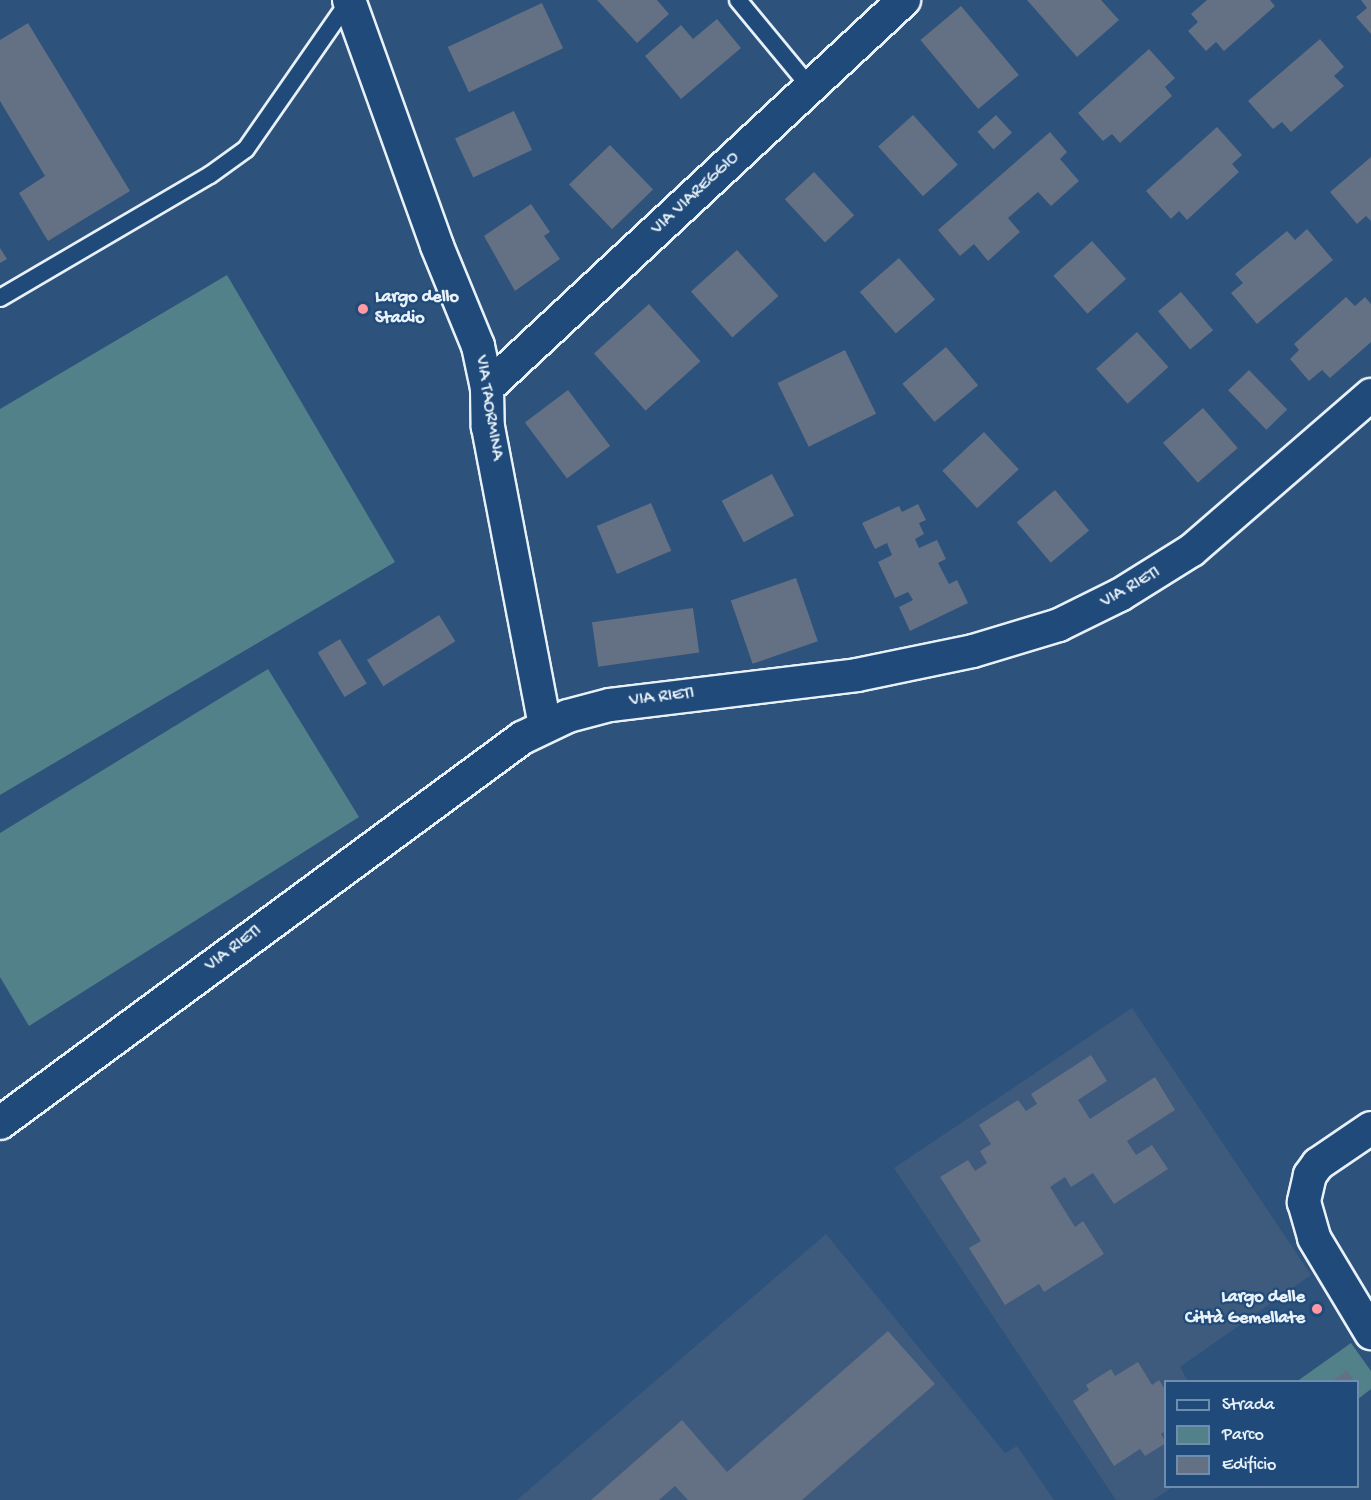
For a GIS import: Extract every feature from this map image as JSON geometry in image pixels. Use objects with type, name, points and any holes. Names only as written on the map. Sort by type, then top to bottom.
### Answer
[{"type":"street","name":"VIA TAORMINA","points":[[349,0],[437,246],[478,346],[488,388],[488,427],[545,726]]},
{"type":"street","name":"VIA VIAREGGIO","points":[[488,388],[904,0]]},
{"type":"street","name":"VIA RIETI","points":[[0,1123],[489,759],[545,726],[610,705],[896,668],[1059,625],[1120,595],[1192,550],[1371,395]]},
{"type":"street","points":[[1371,1128],[1318,1164],[1310,1175],[1304,1202],[1314,1238],[1371,1333]]},
{"type":"lane","points":[[0,298],[210,175],[246,149],[349,0]]},
{"type":"lane","points":[[738,0],[810,87]]},
{"type":"shaded area","points":[[1132,1008],[1311,1275],[1180,1367],[1187,1380],[1164,1380],[1164,1488],[1171,1488],[1153,1500],[1116,1500],[894,1168]]},
{"type":"shaded area","points":[[826,1234],[1005,1453],[1017,1446],[1054,1500],[517,1500]]},
{"type":"green space","points":[[227,275],[395,562],[0,795],[0,409]]},
{"type":"green space","points":[[268,669],[359,817],[29,1026],[0,977],[0,833]]},
{"type":"green space","points":[[1351,1343],[1371,1371],[1371,1389],[1359,1398],[1359,1380],[1299,1380]]},
{"type":"building","points":[[597,0],[657,0],[669,14],[637,43]]},
{"type":"building","points":[[1027,0],[1101,0],[1119,20],[1077,57]]},
{"type":"building","points":[[1207,0],[1270,0],[1275,6],[1224,51],[1216,42],[1206,51],[1188,31],[1198,22],[1191,14]]},
{"type":"building","points":[[1361,0],[1371,0],[1371,34],[1356,17],[1367,8]]},
{"type":"building","points":[[542,3],[563,48],[469,92],[448,47]]},
{"type":"building","points":[[961,6],[1019,75],[978,109],[920,40]]},
{"type":"building","points":[[717,19],[741,48],[681,99],[645,56],[681,25],[693,39]]},
{"type":"building","points":[[28,23],[130,191],[48,241],[19,193],[45,176],[0,101],[0,40]]},
{"type":"building","points":[[1320,39],[1344,67],[1334,76],[1344,86],[1291,132],[1282,122],[1273,129],[1248,101]]},
{"type":"building","points":[[1149,49],[1175,78],[1165,87],[1172,96],[1120,143],[1112,134],[1103,141],[1078,113]]},
{"type":"building","points":[[514,111],[532,150],[473,177],[455,138]]},
{"type":"building","points":[[913,115],[958,165],[923,196],[878,146]]},
{"type":"building","points":[[996,115],[1012,133],[993,150],[977,132]]},
{"type":"building","points":[[1217,127],[1242,155],[1232,164],[1239,172],[1187,220],[1179,211],[1171,219],[1146,191]]},
{"type":"building","points":[[1050,132],[1067,152],[1060,159],[1079,181],[1051,206],[1038,192],[1008,218],[1020,232],[988,261],[974,244],[960,256],[938,230]]},
{"type":"building","points":[[610,145],[653,190],[612,229],[569,185]]},
{"type":"building","points":[[1371,157],[1371,221],[1366,216],[1357,224],[1330,192]]},
{"type":"building","points":[[814,172],[854,215],[825,242],[785,199]]},
{"type":"building","points":[[531,204],[550,232],[544,236],[560,259],[515,291],[484,236]]},
{"type":"building","points":[[1307,229],[1333,260],[1257,324],[1231,293],[1243,283],[1235,274],[1287,231],[1295,240]]},
{"type":"building","points":[[1092,241],[1126,279],[1087,314],[1053,276]]},
{"type":"building","points":[[0,248],[7,259],[0,263]]},
{"type":"building","points":[[737,250],[778,296],[732,338],[691,291]]},
{"type":"building","points":[[899,258],[935,300],[896,334],[860,292]]},
{"type":"building","points":[[1181,292],[1213,330],[1190,350],[1158,311]]},
{"type":"building","points":[[1346,297],[1355,306],[1365,297],[1371,304],[1371,342],[1330,378],[1322,370],[1309,381],[1290,359],[1299,350],[1294,344]]},
{"type":"building","points":[[649,304],[701,361],[646,411],[594,354]]},
{"type":"building","points":[[1137,332],[1168,367],[1128,404],[1096,369]]},
{"type":"building","points":[[946,347],[978,385],[934,422],[902,384]]},
{"type":"building","points":[[845,350],[876,414],[809,447],[778,383]]},
{"type":"building","points":[[1249,370],[1287,410],[1266,430],[1228,390]]},
{"type":"building","points":[[568,390],[610,446],[567,478],[525,422]]},
{"type":"building","points":[[1203,408],[1238,448],[1198,483],[1163,443]]},
{"type":"building","points":[[984,432],[1019,469],[977,508],[942,471]]},
{"type":"building","points":[[772,474],[794,515],[744,542],[722,501]]},
{"type":"building","points":[[1055,490],[1089,531],[1051,563],[1017,522]]},
{"type":"building","points":[[651,503],[671,551],[617,574],[597,526]]},
{"type":"building","points":[[918,504],[926,520],[919,523],[924,534],[915,539],[919,548],[937,540],[946,559],[938,563],[949,584],[957,580],[968,603],[910,631],[899,607],[913,600],[908,592],[895,598],[878,562],[892,555],[887,543],[875,549],[862,523],[899,506],[902,512]]},
{"type":"building","points":[[796,578],[818,641],[753,664],[731,600]]},
{"type":"building","points":[[693,608],[699,653],[598,667],[592,622]]},
{"type":"building","points":[[439,615],[455,641],[383,686],[367,660]]},
{"type":"building","points":[[340,639],[367,684],[344,697],[318,652]]},
{"type":"building","points":[[1091,1055],[1107,1081],[1078,1100],[1090,1119],[1155,1077],[1175,1110],[1127,1141],[1136,1155],[1152,1145],[1168,1169],[1114,1204],[1093,1173],[1071,1187],[1065,1177],[1050,1187],[1075,1227],[1083,1221],[1104,1254],[1044,1292],[1039,1284],[1005,1305],[969,1248],[981,1241],[940,1177],[968,1160],[975,1171],[987,1163],[980,1151],[991,1144],[979,1125],[1018,1100],[1026,1111],[1037,1104],[1031,1094]]},
{"type":"building","points":[[888,1331],[935,1384],[802,1500],[688,1500],[675,1486],[659,1500],[591,1500],[682,1420],[727,1472]]},
{"type":"building","points":[[1138,1362],[1152,1385],[1159,1380],[1164,1388],[1164,1432],[1161,1434],[1164,1444],[1145,1456],[1140,1449],[1114,1466],[1073,1401],[1089,1390],[1086,1385],[1111,1369],[1115,1376]]},
{"type":"building","points":[[1347,1370],[1353,1380],[1334,1380]]},
{"type":"place","name":"Largo dello Stadio","points":[[363,309]]},
{"type":"place","name":"Largo delle Città Gemellate","points":[[1317,1309]]}]
